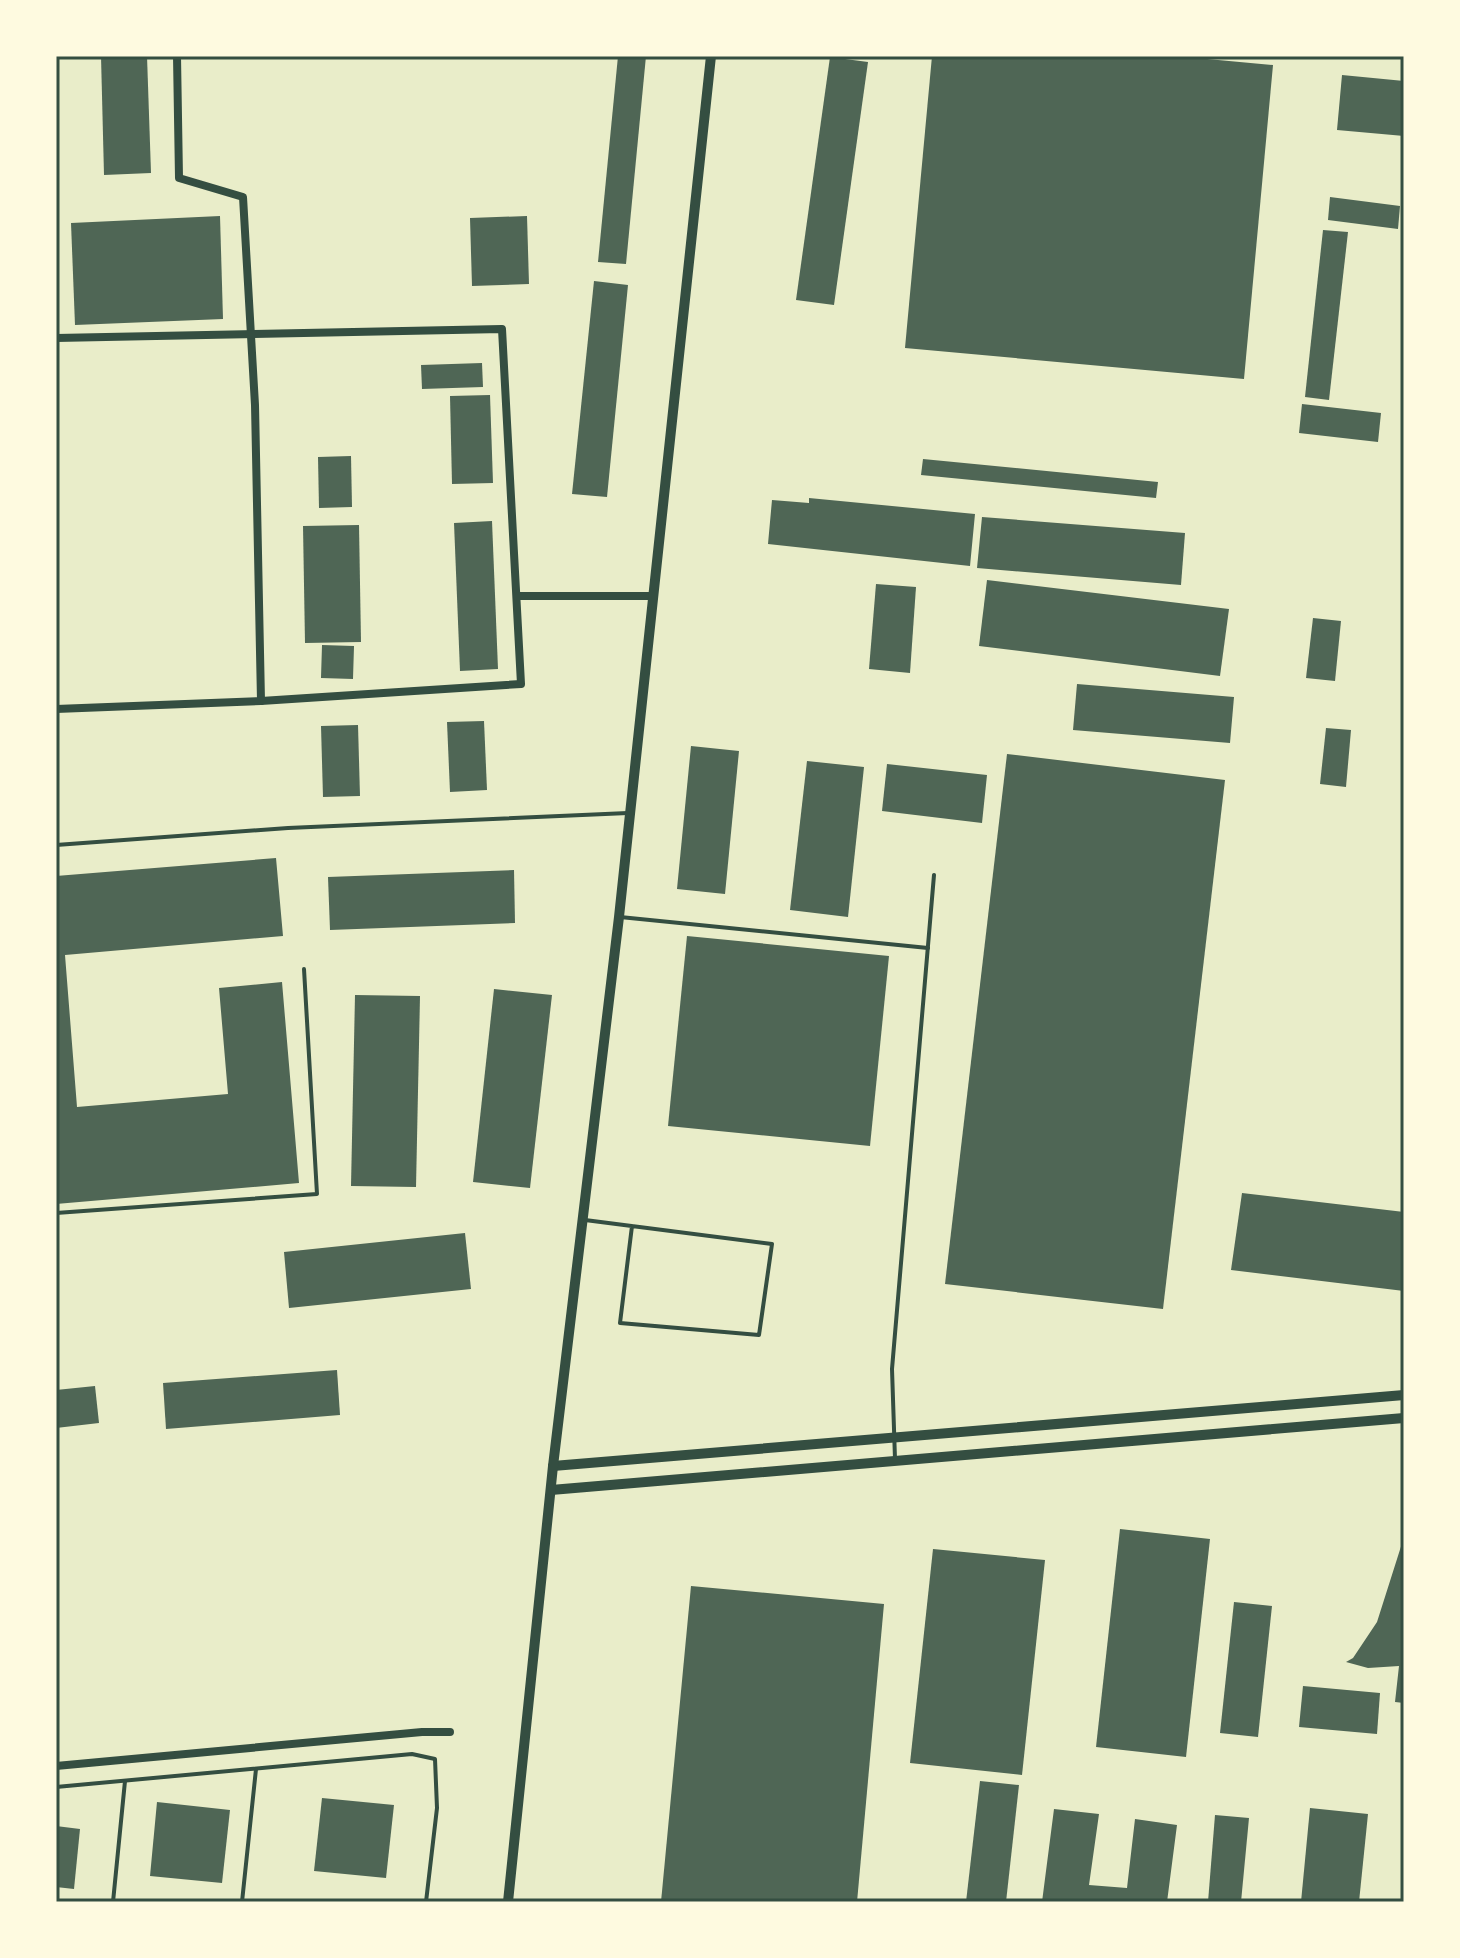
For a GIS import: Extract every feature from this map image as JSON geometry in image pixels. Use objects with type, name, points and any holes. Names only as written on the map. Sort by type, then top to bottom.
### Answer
[{"type":"street","points":[[177,56],[179,178],[243,197],[255,405],[261,701]]},
{"type":"street","points":[[508,1902],[553,1466],[619,917],[711,56]]},
{"type":"street","points":[[56,338],[502,329],[521,684],[261,701],[56,709]]},
{"type":"street","points":[[517,596],[653,596]]},
{"type":"street","points":[[553,1466],[1404,1395]]},
{"type":"street","points":[[551,1490],[1404,1418]]},
{"type":"street","points":[[56,1766],[422,1732],[450,1732]]},
{"type":"lane","points":[[56,845],[288,828],[630,813]]},
{"type":"lane","points":[[895,1459],[892,1369],[934,875]]},
{"type":"lane","points":[[619,917],[928,948]]},
{"type":"lane","points":[[56,1213],[317,1194],[304,969]]},
{"type":"lane","points":[[583,1219],[772,1244],[759,1335],[620,1323],[632,1226]]},
{"type":"lane","points":[[56,1787],[412,1754],[435,1759],[437,1808],[426,1902]]},
{"type":"lane","points":[[242,1902],[256,1769]]},
{"type":"lane","points":[[113,1902],[125,1781]]},
{"type":"building","points":[[101,56],[147,56],[151,173],[104,175]]},
{"type":"building","points":[[618,56],[646,56],[626,264],[598,262]]},
{"type":"building","points":[[932,56],[1175,56],[1273,65],[1244,379],[905,348]]},
{"type":"building","points":[[830,57],[868,62],[834,305],[796,300]]},
{"type":"building","points":[[1342,75],[1404,81],[1404,136],[1337,130]]},
{"type":"building","points":[[1330,197],[1400,206],[1398,229],[1328,220]]},
{"type":"building","points":[[220,216],[223,319],[75,325],[71,223]]},
{"type":"building","points":[[527,216],[529,284],[472,286],[470,218]]},
{"type":"building","points":[[1323,230],[1348,232],[1329,400],[1305,397]]},
{"type":"building","points":[[594,281],[628,285],[607,497],[572,494]]},
{"type":"building","points":[[482,363],[483,387],[422,389],[421,365]]},
{"type":"building","points":[[490,395],[493,483],[452,484],[450,396]]},
{"type":"building","points":[[1302,404],[1381,413],[1378,442],[1299,433]]},
{"type":"building","points":[[351,456],[352,507],[319,508],[318,457]]},
{"type":"building","points":[[923,459],[1158,482],[1156,498],[921,475]]},
{"type":"building","points":[[809,498],[975,514],[970,566],[768,544],[772,500],[809,503]]},
{"type":"building","points":[[982,517],[1185,533],[1181,585],[977,568]]},
{"type":"building","points":[[492,521],[498,669],[460,671],[454,523]]},
{"type":"building","points":[[359,525],[361,642],[305,643],[303,526]]},
{"type":"building","points":[[987,580],[1229,609],[1220,676],[979,646]]},
{"type":"building","points":[[876,584],[916,587],[910,673],[869,669]]},
{"type":"building","points":[[1313,618],[1341,621],[1335,681],[1306,678]]},
{"type":"building","points":[[322,645],[354,646],[353,679],[321,678]]},
{"type":"building","points":[[1077,684],[1234,697],[1230,743],[1073,730]]},
{"type":"building","points":[[484,721],[487,790],[450,792],[447,722]]},
{"type":"building","points":[[358,725],[360,796],[323,797],[321,726]]},
{"type":"building","points":[[1326,728],[1351,730],[1346,787],[1320,784]]},
{"type":"building","points":[[691,746],[739,751],[725,894],[677,889]]},
{"type":"building","points":[[1007,754],[1225,780],[1163,1309],[945,1284]]},
{"type":"building","points":[[807,761],[864,767],[848,917],[790,910]]},
{"type":"building","points":[[887,764],[987,775],[982,823],[882,811]]},
{"type":"building","points":[[276,858],[283,936],[65,955],[77,1107],[228,1094],[219,988],[282,982],[299,1183],[56,1204],[56,876]]},
{"type":"building","points":[[514,870],[515,923],[330,930],[328,877]]},
{"type":"building","points":[[687,936],[889,956],[870,1146],[668,1126]]},
{"type":"building","points":[[494,989],[552,995],[530,1188],[473,1182]]},
{"type":"building","points":[[355,995],[420,996],[416,1187],[351,1186]]},
{"type":"building","points":[[1242,1193],[1404,1212],[1404,1291],[1231,1270]]},
{"type":"building","points":[[465,1233],[471,1289],[289,1308],[284,1252]]},
{"type":"building","points":[[337,1370],[340,1415],[166,1429],[163,1383]]},
{"type":"building","points":[[95,1386],[99,1423],[56,1428],[56,1390]]},
{"type":"building","points":[[1120,1529],[1210,1539],[1186,1757],[1096,1747]]},
{"type":"building","points":[[1404,1537],[1404,1703],[1395,1702],[1399,1666],[1368,1668],[1346,1662],[1353,1658],[1377,1622]]},
{"type":"building","points":[[933,1549],[1045,1560],[1022,1775],[910,1763]]},
{"type":"building","points":[[691,1586],[884,1604],[857,1902],[661,1902]]},
{"type":"building","points":[[1234,1602],[1272,1606],[1258,1737],[1220,1733]]},
{"type":"building","points":[[1303,1686],[1380,1693],[1377,1734],[1299,1727]]},
{"type":"building","points":[[980,1781],[1019,1785],[1006,1902],[966,1902]]},
{"type":"building","points":[[322,1798],[394,1805],[386,1878],[314,1871]]},
{"type":"building","points":[[157,1802],[230,1810],[222,1883],[150,1876]]},
{"type":"building","points":[[1310,1808],[1368,1814],[1359,1902],[1301,1902]]},
{"type":"building","points":[[1054,1809],[1099,1814],[1089,1885],[1127,1888],[1135,1819],[1177,1825],[1167,1902],[1042,1902]]},
{"type":"building","points":[[1215,1815],[1249,1818],[1241,1902],[1208,1902]]},
{"type":"building","points":[[56,1826],[80,1829],[74,1889],[56,1887]]}]
